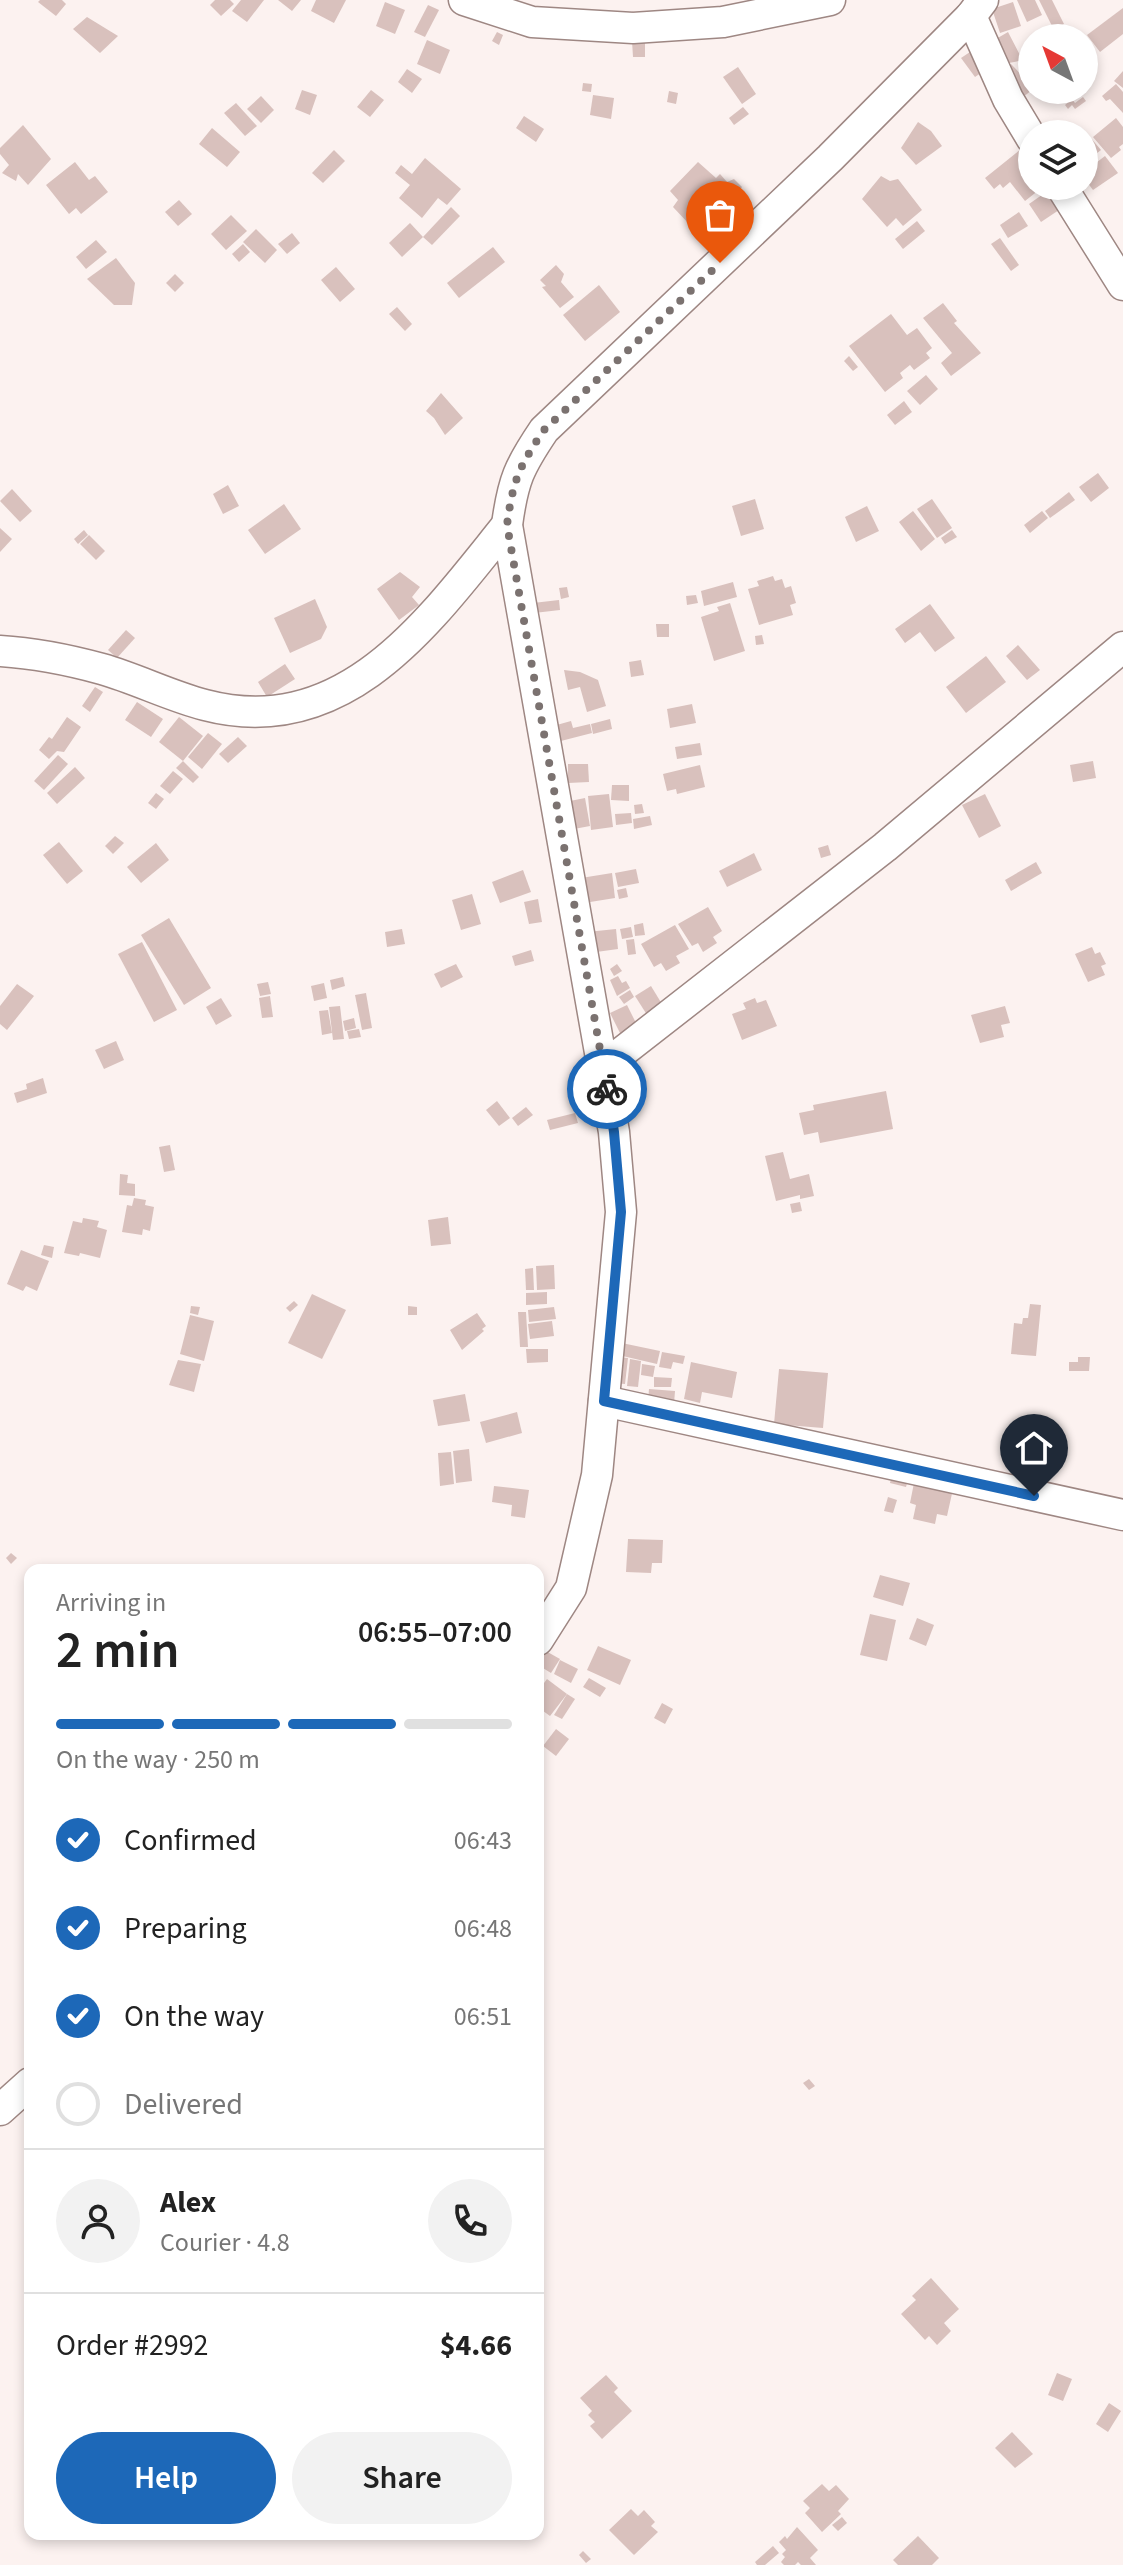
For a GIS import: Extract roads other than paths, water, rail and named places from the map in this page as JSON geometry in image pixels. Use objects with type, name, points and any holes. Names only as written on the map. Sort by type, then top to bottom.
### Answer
[{"type":"street","points":[[464,0],[532,22],[633,28],[723,22],[830,0]]},
{"type":"street","points":[[544,1631],[571,1588],[597,1475],[621,1212],[614,1132],[507,525],[512,488],[525,458],[544,430],[830,158],[977,8],[1008,99],[1021,120]]},
{"type":"street","points":[[1070,200],[1123,285]]},
{"type":"street","points":[[0,651],[101,669],[205,705],[250,714],[316,703],[348,688],[413,637],[507,525]]},
{"type":"street","points":[[603,1067],[885,847],[1123,647]]},
{"type":"street","points":[[604,1401],[1123,1515]]},
{"type":"street","points":[[0,2110],[24,2088]]}]
